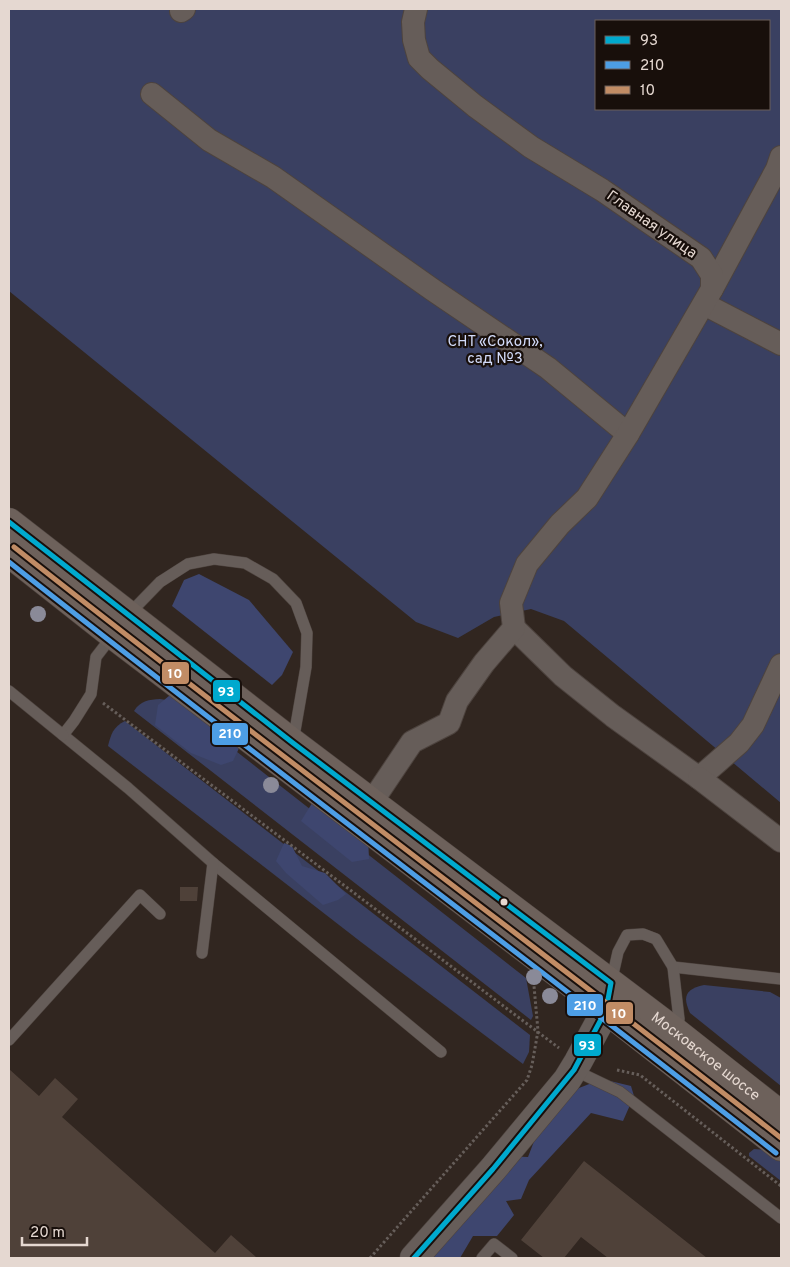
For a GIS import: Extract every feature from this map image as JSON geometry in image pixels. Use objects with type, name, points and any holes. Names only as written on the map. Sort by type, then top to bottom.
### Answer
[{"type":"main road","name":"Московское шоссе","points":[[9,522],[120,625],[781,1147]]},
{"type":"main road","name":"Московское шоссе","points":[[9,553],[120,625],[293,743],[678,1033],[781,1115]]},
{"type":"main road","points":[[606,1010],[611,983]]},
{"type":"street","name":"Главная улица","points":[[416,9],[413,22],[414,40],[419,58],[430,69],[475,106],[531,147],[602,190],[701,258],[712,275],[708,297]]},
{"type":"street","points":[[152,94],[209,140],[273,177],[433,290],[548,368],[628,434]]},
{"type":"street","points":[[781,156],[773,178],[708,297],[628,434],[587,498],[560,524],[527,564],[511,603],[514,628],[563,676],[613,716],[699,778],[781,841]]},
{"type":"street","points":[[708,297],[781,344]]},
{"type":"street","points":[[371,802],[412,742],[449,723],[456,701],[484,663],[514,628]]},
{"type":"street","points":[[699,778],[739,743],[754,725],[781,665]]},
{"type":"street","points":[[414,1258],[493,1169],[576,1066],[606,1010]]},
{"type":"lane","points":[[63,735],[91,694],[96,657],[120,625],[160,582],[188,564],[214,559],[245,563],[273,579],[296,603],[307,633],[306,666],[293,743]]},
{"type":"lane","points":[[9,691],[128,788],[213,863],[441,1052]]},
{"type":"lane","points":[[202,953],[213,863]]},
{"type":"lane","points":[[9,1040],[140,895],[160,914]]},
{"type":"lane","points":[[611,983],[618,952],[627,935],[643,934],[656,939],[673,967],[679,1019],[678,1033]]},
{"type":"lane","points":[[673,967],[781,979]]},
{"type":"lane","points":[[576,1066],[620,1092],[781,1218]]},
{"type":"lane","points":[[482,1258],[494,1244],[512,1258]]},
{"type":"path","points":[[91,694],[538,1032],[576,1066],[640,1075],[781,1186]]},
{"type":"path","points":[[370,1258],[527,1080],[532,1065],[538,1032],[534,986]]},
{"type":"green space","name":"СНТ «Сокол», сад №3","points":[[9,9],[781,9],[781,803],[564,621],[531,609],[494,617],[458,638],[416,622],[9,291]]},
{"type":"green space","points":[[160,699],[172,701],[526,978],[533,1016],[531,1020],[134,711],[142,703]]},
{"type":"green space","points":[[125,721],[530,1035],[529,1052],[523,1064],[361,942],[108,746],[113,731]]},
{"type":"green space","points":[[704,985],[770,992],[781,998],[781,1086],[690,1013],[686,1002],[687,994],[693,989]]},
{"type":"green space","points":[[754,1149],[766,1150],[781,1162],[781,1181],[749,1156],[749,1153]]},
{"type":"shaded area","points":[[199,574],[249,600],[293,652],[282,675],[272,685],[172,606],[184,580]]},
{"type":"shaded area","points":[[175,691],[241,744],[233,761],[221,765],[191,753],[155,725],[158,705]]},
{"type":"shaded area","points":[[314,800],[368,836],[369,859],[352,862],[301,821]]},
{"type":"shaded area","points":[[284,843],[292,846],[302,866],[325,873],[346,894],[338,900],[323,905],[286,873],[276,861]]},
{"type":"shaded area","points":[[602,1079],[631,1086],[634,1096],[623,1121],[591,1113],[529,1180],[521,1199],[506,1201],[514,1215],[497,1236],[473,1236],[460,1258],[426,1258],[501,1156],[528,1157],[538,1131],[579,1088]]},
{"type":"building","points":[[180,887],[198,887],[197,901],[180,901]]},
{"type":"building","points":[[9,1069],[39,1096],[55,1078],[78,1099],[62,1117],[215,1253],[231,1235],[257,1258],[9,1258]]},
{"type":"building","points":[[584,1161],[707,1258],[608,1258],[581,1237],[564,1258],[544,1258],[521,1240]]},
{"type":"transit line","name":"93","points":[[9,522],[293,743],[611,983],[606,1010],[574,1070],[493,1169],[414,1258]]},
{"type":"transit line","name":"10","points":[[14,547],[781,1138]]},
{"type":"transit line","name":"210","points":[[9,562],[776,1153]]}]
